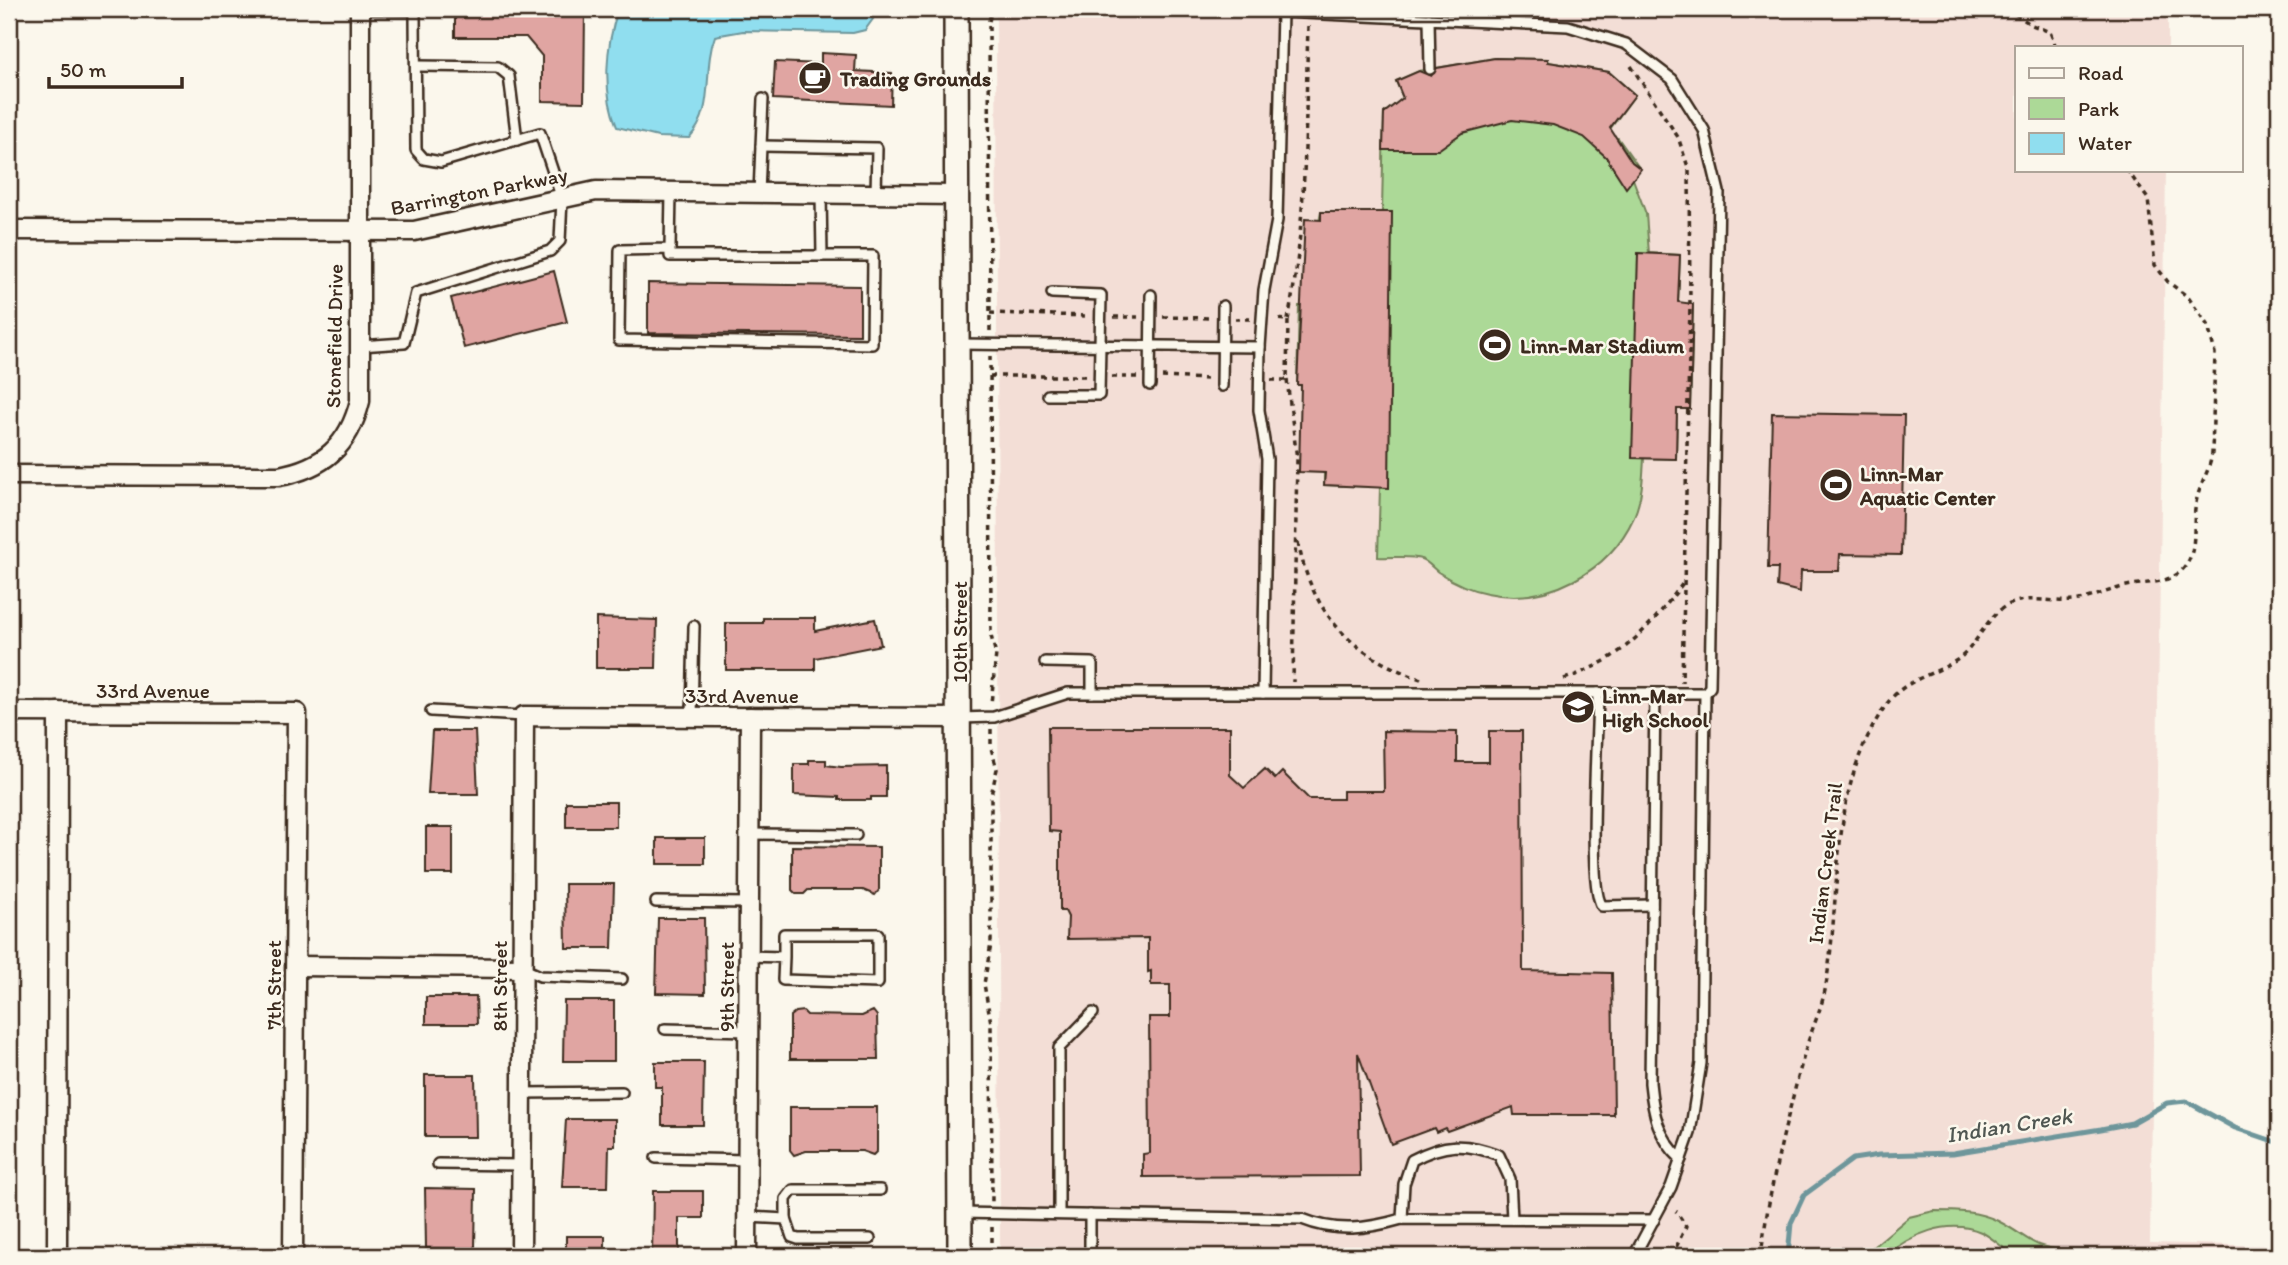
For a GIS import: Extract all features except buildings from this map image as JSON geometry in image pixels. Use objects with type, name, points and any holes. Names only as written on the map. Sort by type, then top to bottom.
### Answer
[{"type":"street","name":"Stonefield Drive","points":[[9,475],[279,476],[303,471],[322,463],[338,449],[351,432],[360,401],[359,9]]},
{"type":"street","name":"10th Street","points":[[956,9],[960,1256]]},
{"type":"street","name":"Barrington Parkway","points":[[9,230],[358,233],[414,231],[596,191],[957,195]]},
{"type":"street","name":"33rd Avenue","points":[[9,712],[297,713]]},
{"type":"street","points":[[57,1256],[58,712]]},
{"type":"street","name":"7th Street","points":[[293,1256],[297,713]]},
{"type":"street","name":"33rd Avenue","points":[[524,716],[959,718]]},
{"type":"street","name":"8th Street","points":[[521,1256],[524,716]]},
{"type":"street","name":"9th Street","points":[[747,1256],[750,718]]},
{"type":"street","points":[[296,966],[522,968]]},
{"type":"lane","points":[[359,9],[411,10],[415,14],[416,150],[424,159],[441,162],[540,133],[562,199],[560,241],[550,251],[416,293],[404,343],[360,346]]},
{"type":"lane","points":[[1263,694],[1267,459],[1259,410],[1260,347],[1264,290],[1277,220],[1282,12],[1569,26],[1626,44],[1672,79],[1704,130],[1719,192],[1710,687],[1705,694],[1701,1063],[1690,1133],[1681,1159],[1654,1220],[1634,1256]]},
{"type":"lane","points":[[1429,19],[1430,69]]},
{"type":"lane","points":[[417,66],[498,67],[505,71],[509,76],[517,140]]},
{"type":"lane","points":[[759,193],[763,99]]},
{"type":"lane","points":[[761,146],[877,148],[876,194]]},
{"type":"lane","points":[[670,249],[620,250],[619,340],[872,344],[873,256],[670,256],[671,192]]},
{"type":"lane","points":[[821,194],[822,256]]},
{"type":"lane","points":[[1048,395],[1099,395],[1101,295],[1052,293]]},
{"type":"lane","points":[[1150,385],[1151,295]]},
{"type":"lane","points":[[1222,386],[1223,306]]},
{"type":"lane","points":[[958,344],[1260,347]]},
{"type":"lane","points":[[692,717],[694,626]]},
{"type":"lane","points":[[1045,662],[1092,663],[1092,694]]},
{"type":"lane","points":[[959,718],[991,717],[1032,707],[1068,694],[1705,694]]},
{"type":"lane","points":[[1598,694],[1594,854],[1597,900],[1602,906],[1652,905]]},
{"type":"lane","points":[[1655,694],[1650,1083],[1653,1111],[1662,1136],[1681,1159]]},
{"type":"lane","points":[[431,711],[524,716]]},
{"type":"lane","points":[[750,834],[856,835]]},
{"type":"lane","points":[[656,902],[749,903]]},
{"type":"lane","points":[[784,934],[878,934],[878,983],[783,980],[784,957],[784,934]]},
{"type":"lane","points":[[749,956],[784,957]]},
{"type":"lane","points":[[522,968],[540,976],[622,979]]},
{"type":"lane","points":[[1059,1213],[1059,1048],[1093,1013]]},
{"type":"lane","points":[[665,1029],[748,1031]]},
{"type":"lane","points":[[522,1093],[622,1092]]},
{"type":"lane","points":[[1402,1219],[1404,1184],[1412,1160],[1436,1147],[1476,1146],[1499,1155],[1510,1179],[1511,1219]]},
{"type":"lane","points":[[656,1158],[748,1160]]},
{"type":"lane","points":[[438,1164],[521,1166]]},
{"type":"lane","points":[[870,1239],[792,1237],[786,1219],[786,1199],[793,1190],[880,1190]]},
{"type":"lane","points":[[960,1213],[1302,1219],[1326,1229],[1367,1229],[1402,1219],[1654,1220]]},
{"type":"lane","points":[[1090,1215],[1090,1256]]},
{"type":"lane","points":[[747,1217],[786,1219]]},
{"type":"path","points":[[992,9],[989,21],[991,636],[996,654],[991,683],[991,748],[997,769],[991,795],[991,944],[984,984],[991,1023],[992,1256]]},
{"type":"path","points":[[2007,9],[2032,25],[2050,32],[2056,46]]},
{"type":"path","points":[[1306,682],[1293,682],[1297,459],[1287,380],[1289,320],[1299,263],[1303,216],[1308,24],[1321,24]]},
{"type":"path","points":[[1626,61],[1678,137],[1689,170],[1692,200],[1682,683],[1669,683]]},
{"type":"path","name":"Indian Creek Trail","points":[[1761,1256],[1773,1176],[1826,985],[1840,832],[1850,779],[1886,704],[1920,676],[1962,656],[1975,646],[1994,617],[2009,604],[2025,600],[2071,601],[2121,587],[2151,584],[2170,579],[2183,570],[2190,558],[2196,502],[2213,453],[2215,353],[2200,311],[2155,265],[2148,200],[2128,172]]},
{"type":"path","points":[[990,313],[1088,316]]},
{"type":"path","points":[[1112,317],[1140,317]]},
{"type":"path","points":[[1163,317],[1212,318]]},
{"type":"path","points":[[1236,319],[1250,319]]},
{"type":"path","points":[[1273,319],[1289,320]]},
{"type":"path","points":[[990,376],[1089,376]]},
{"type":"path","points":[[1112,377],[1138,377]]},
{"type":"path","points":[[1162,377],[1213,379]]},
{"type":"path","points":[[1271,380],[1287,380]]},
{"type":"path","points":[[1296,533],[1311,589],[1336,626],[1379,662],[1433,682],[1408,682]]},
{"type":"path","points":[[1580,683],[1554,683],[1583,673],[1630,645],[1654,622],[1684,581]]},
{"type":"path","points":[[1672,1256],[1686,1226],[1676,1210]]},
{"type":"shaded area","name":"Linn-Mar High School","points":[[996,9],[2168,9],[2168,46],[2015,46],[2015,172],[2166,172],[2150,1243],[2279,1246],[2279,1256],[1000,1256]]},
{"type":"green space","name":"Linn-Mar Stadium","points":[[1495,58],[1548,59],[1549,62],[1609,72],[1635,95],[1602,140],[1618,138],[1640,169],[1633,179],[1646,214],[1649,253],[1680,255],[1678,303],[1693,304],[1690,409],[1677,409],[1676,459],[1644,458],[1643,480],[1634,517],[1623,537],[1592,569],[1553,589],[1510,596],[1480,592],[1461,585],[1421,559],[1378,557],[1380,487],[1324,485],[1324,473],[1301,385],[1297,385],[1299,306],[1303,306],[1321,212],[1382,212],[1384,113],[1403,98],[1396,81],[1419,71]]},
{"type":"green space","points":[[1934,1211],[1983,1215],[2037,1244],[2066,1250],[2066,1256],[2022,1257],[2013,1254],[1981,1232],[1955,1227],[1917,1235],[1885,1256],[1862,1256],[1909,1217]]},
{"type":"water","points":[[865,9],[873,19],[865,30],[853,33],[743,31],[715,36],[709,62],[706,102],[697,127],[689,138],[658,137],[617,127],[612,113],[608,53],[618,10]]},
{"type":"waterway","name":"Indian Creek","points":[[1788,1256],[1791,1223],[1804,1195],[1853,1159],[1879,1155],[1953,1153],[2101,1129],[2132,1123],[2167,1103],[2186,1101],[2235,1128],[2279,1143]]},
{"type":"place","name":"Trading Grounds","points":[[815,78]]},
{"type":"place","name":"Linn-Mar Stadium","points":[[1495,345]]},
{"type":"place","name":"Linn-Mar Aquatic Center","points":[[1836,485]]},
{"type":"place","name":"Linn-Mar High School","points":[[1578,707]]}]
